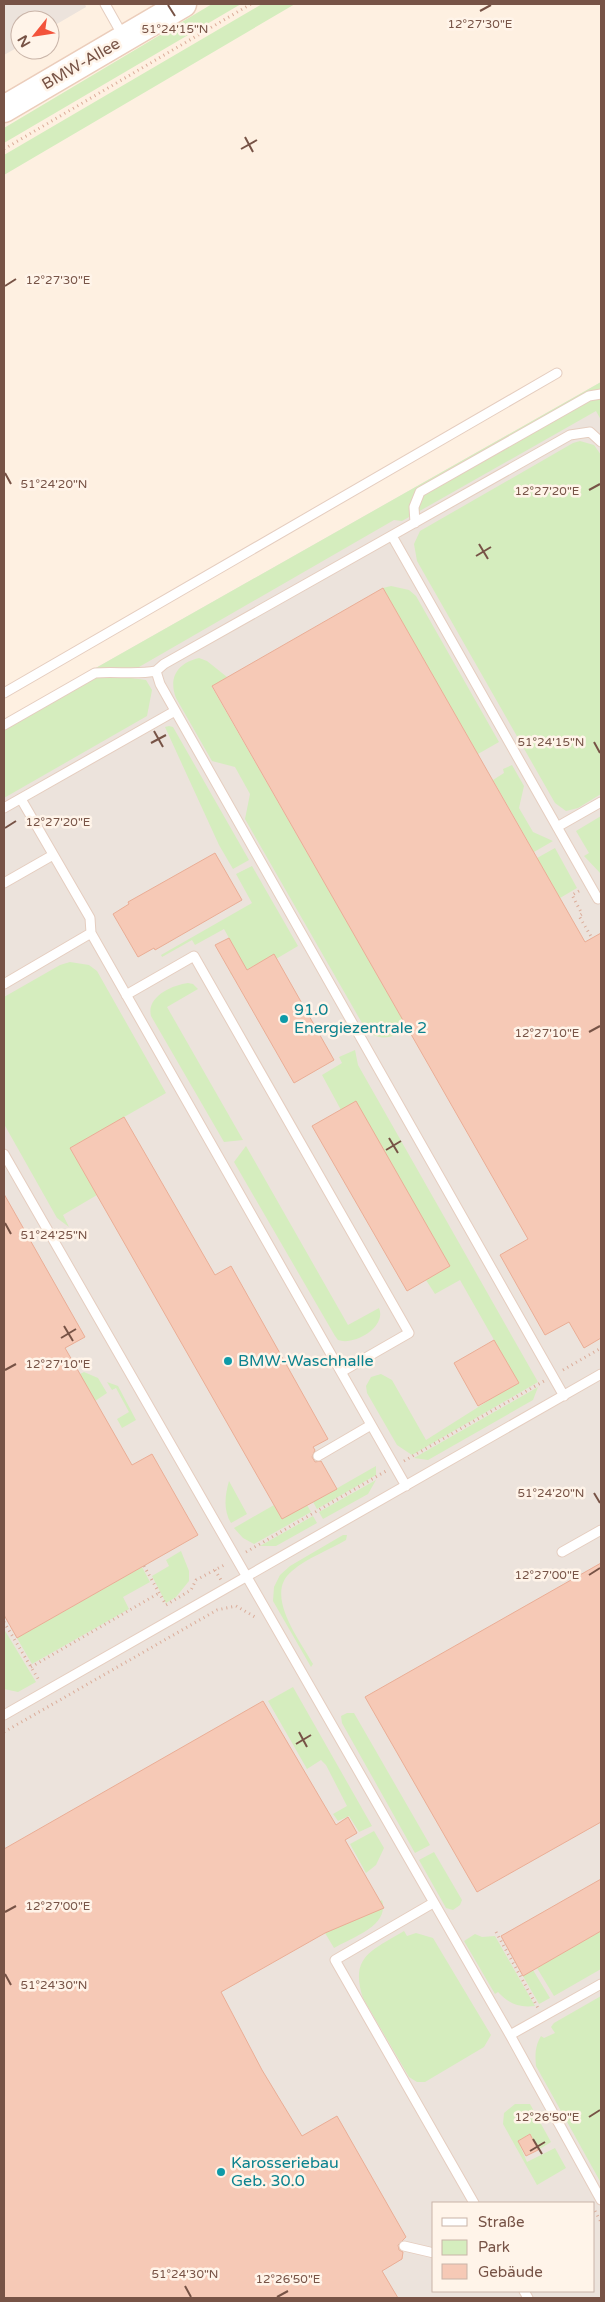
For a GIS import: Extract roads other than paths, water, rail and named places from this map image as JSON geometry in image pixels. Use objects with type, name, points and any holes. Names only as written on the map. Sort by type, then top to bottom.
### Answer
[{"type":"main road","name":"BMW-Allee","points":[[4,109],[183,4]]},
{"type":"lane","points":[[105,4],[125,38]]},
{"type":"lane","points":[[4,693],[557,373]]},
{"type":"lane","points":[[415,523],[414,507],[420,492],[589,396],[601,394]]},
{"type":"lane","points":[[4,725],[95,673],[109,672],[138,675],[156,671],[164,664],[570,435],[590,432],[601,442]]},
{"type":"lane","points":[[392,536],[598,899]]},
{"type":"lane","points":[[156,671],[160,684],[175,711],[564,1396]]},
{"type":"lane","points":[[4,808],[175,711]]},
{"type":"lane","points":[[21,799],[90,918],[91,933],[406,1486]]},
{"type":"lane","points":[[557,827],[601,802]]},
{"type":"lane","points":[[4,883],[53,855]]},
{"type":"lane","points":[[4,984],[91,933]]},
{"type":"lane","points":[[126,995],[194,956],[409,1333],[341,1372]]},
{"type":"lane","points":[[4,1154],[510,2036],[601,2200]]},
{"type":"lane","points":[[4,1715],[601,1374]]},
{"type":"lane","points":[[318,1456],[372,1425]]},
{"type":"lane","points":[[562,1552],[601,1530]]},
{"type":"lane","points":[[433,1903],[335,1960],[473,2202]]},
{"type":"lane","points":[[510,2036],[601,1984]]},
{"type":"lane","points":[[404,2246],[432,2253]]},
{"type":"place","name":"91.0 Energiezentrale 2","points":[[284,1019]]},
{"type":"place","name":"BMW-Waschhalle","points":[[228,1361]]},
{"type":"place","name":"Karosseriebau Geb. 30.0","points":[[221,2172]]}]
